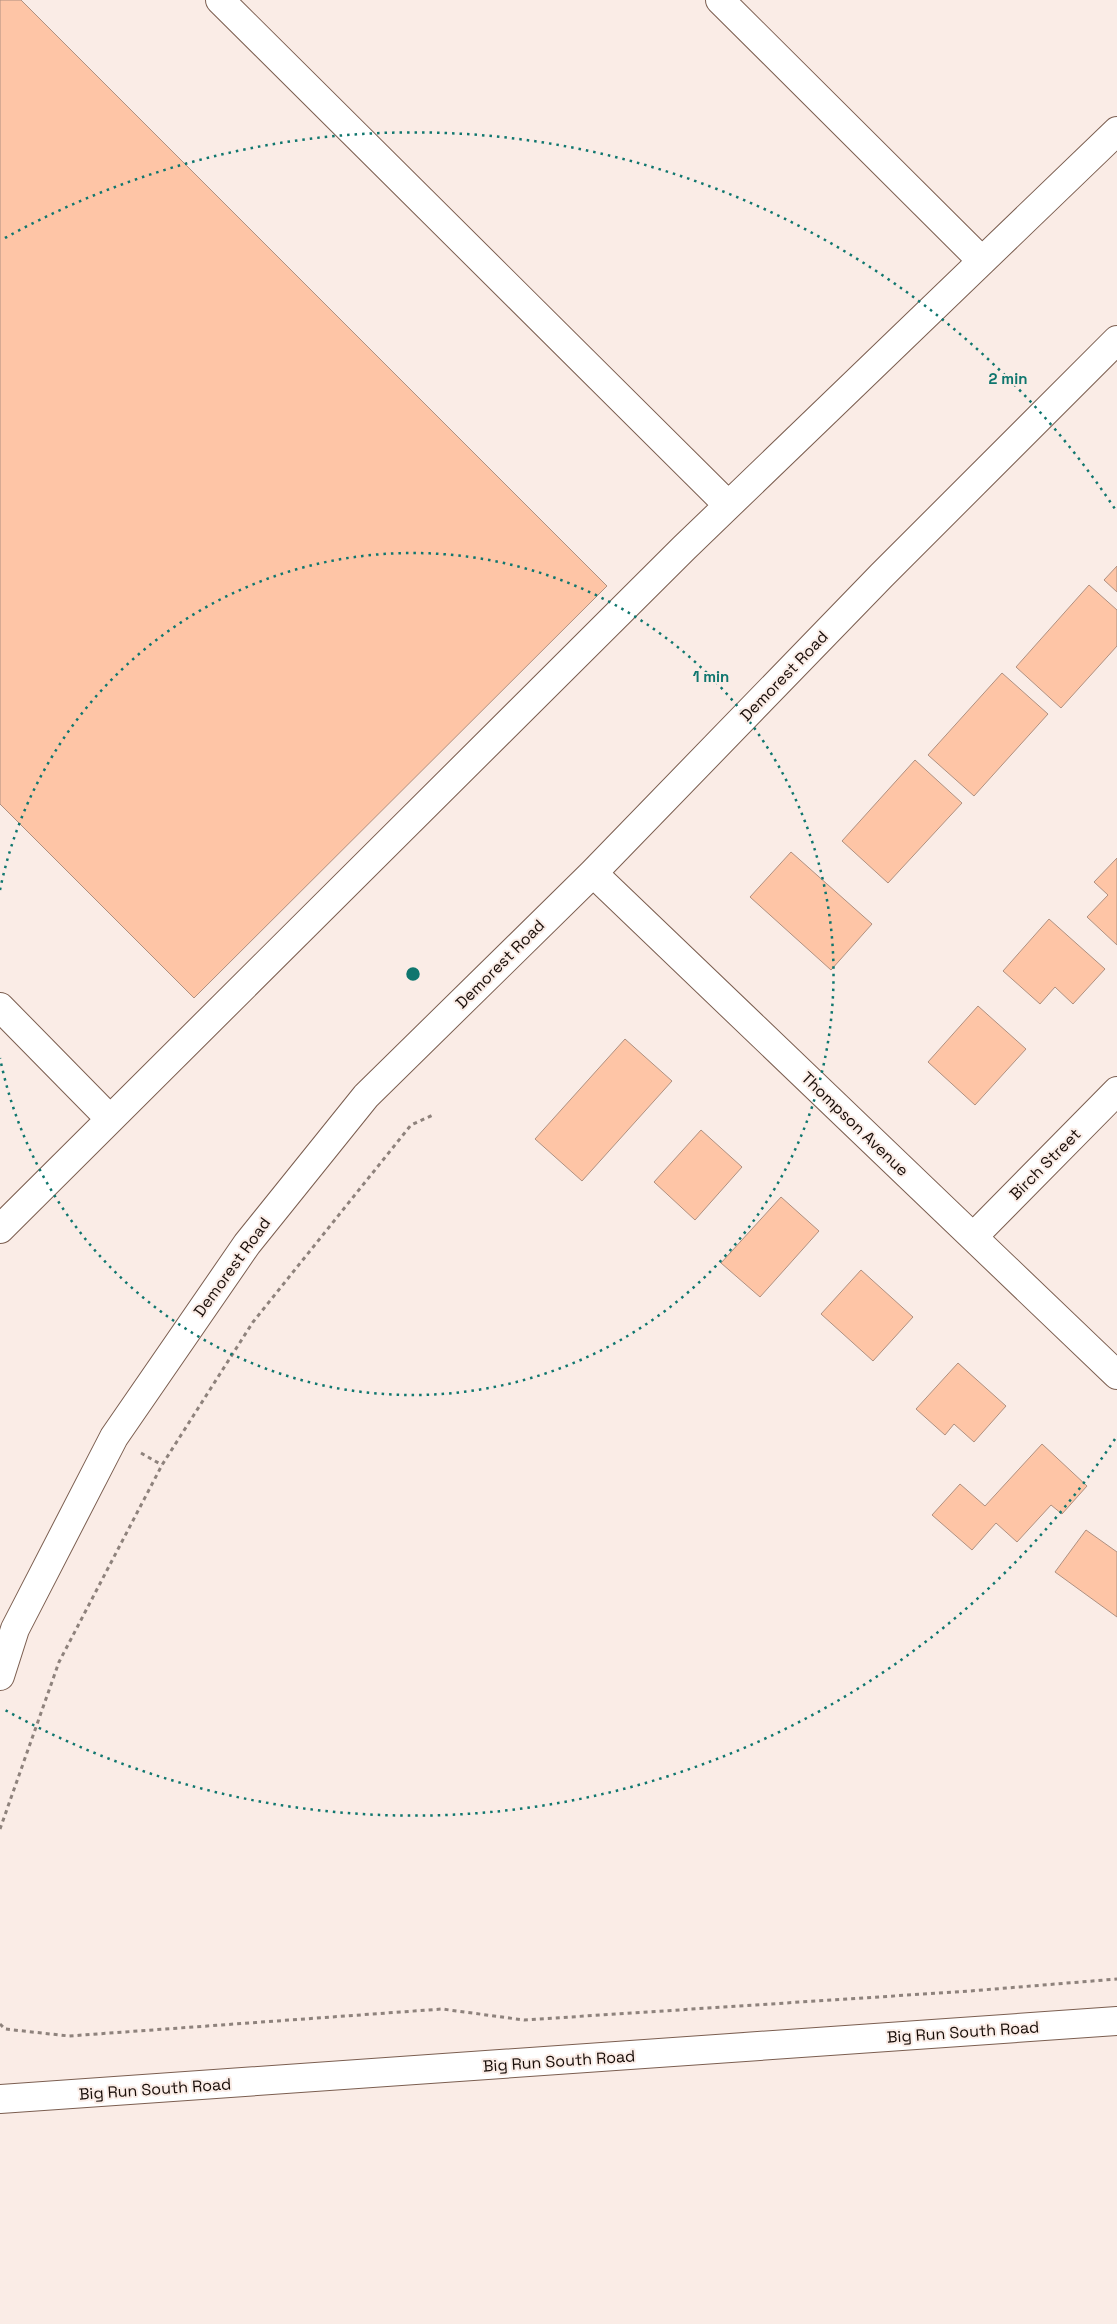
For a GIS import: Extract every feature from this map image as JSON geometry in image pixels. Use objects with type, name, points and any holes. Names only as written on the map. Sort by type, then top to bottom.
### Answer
[{"type":"street","points":[[220,0],[728,506]]},
{"type":"street","points":[[720,0],[982,261]]},
{"type":"street","points":[[0,1229],[728,506],[1117,130]]},
{"type":"street","name":"Demorest Road","points":[[0,1676],[8,1627],[114,1437],[247,1244],[303,1171],[366,1096],[593,873],[882,575],[1117,340]]},
{"type":"street","name":"Thompson Avenue","points":[[593,873],[1117,1375]]},
{"type":"street","points":[[0,1007],[110,1119]]},
{"type":"street","name":"Birch Street","points":[[973,1236],[1117,1091]]},
{"type":"street","name":"Big Run South Road","points":[[0,2099],[1117,2020]]},
{"type":"path","points":[[0,1829],[59,1662],[162,1465],[253,1322],[411,1125],[435,1114]]},
{"type":"path","points":[[0,2024],[5,2029],[68,2036],[442,2009],[524,2020],[970,1991],[1117,1979]]},
{"type":"building","points":[[0,0],[21,0],[607,586],[194,998],[0,804]]},
{"type":"building","points":[[1117,566],[1117,592],[1104,580]]},
{"type":"building","points":[[1089,585],[1117,610],[1117,646],[1061,708],[1016,667]]},
{"type":"building","points":[[1002,673],[1048,714],[974,796],[928,755]]},
{"type":"building","points":[[915,760],[962,803],[888,883],[842,841]]},
{"type":"building","points":[[791,852],[872,924],[831,970],[750,897]]},
{"type":"building","points":[[1117,858],[1117,945],[1087,917],[1108,895],[1094,882]]},
{"type":"building","points":[[1049,919],[1105,969],[1073,1004],[1055,987],[1040,1004],[1003,971]]},
{"type":"building","points":[[978,1006],[1026,1049],[975,1105],[928,1062]]},
{"type":"building","points":[[625,1039],[672,1081],[582,1181],[535,1139]]},
{"type":"building","points":[[701,1130],[742,1167],[695,1220],[654,1182]]},
{"type":"building","points":[[781,1197],[819,1231],[760,1297],[721,1263]]},
{"type":"building","points":[[861,1270],[913,1317],[873,1361],[821,1314]]},
{"type":"building","points":[[958,1363],[1006,1406],[974,1442],[954,1424],[945,1435],[916,1409]]},
{"type":"building","points":[[1042,1444],[1087,1486],[1062,1514],[1051,1505],[1017,1542],[996,1523],[972,1550],[932,1515],[960,1484],[985,1506]]},
{"type":"building","points":[[1086,1530],[1117,1552],[1117,1617],[1055,1572]]}]
